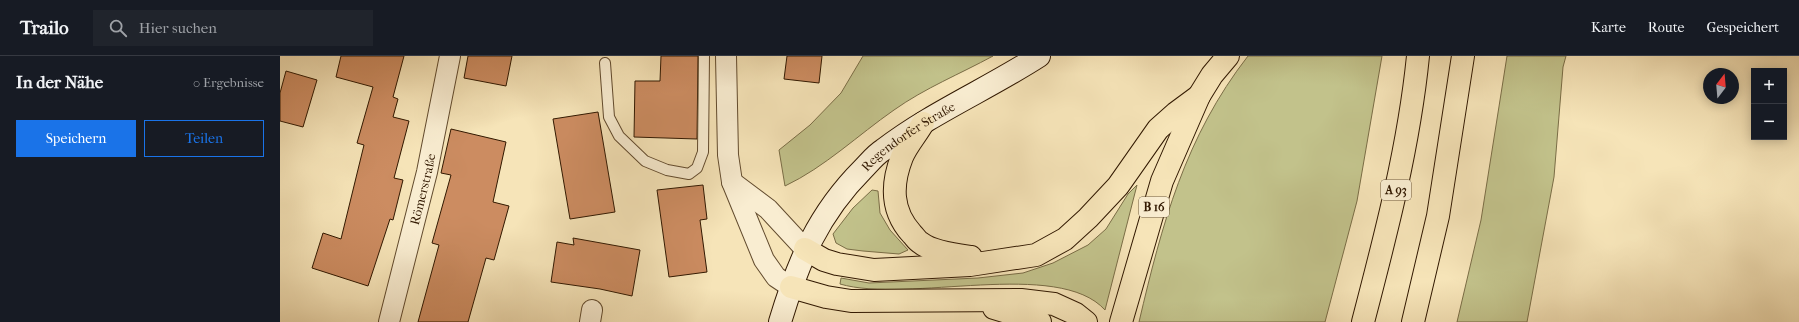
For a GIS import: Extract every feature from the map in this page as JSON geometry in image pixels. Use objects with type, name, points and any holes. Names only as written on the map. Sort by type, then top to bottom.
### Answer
[{"type":"highway","name":"B 16","points":[[1121,322],[1162,181],[1199,96],[1212,75],[1228,56]]},
{"type":"highway","name":"A 93","points":[[1363,322],[1393,204],[1414,91],[1418,56]]},
{"type":"highway","points":[[1413,322],[1438,216],[1463,56]]},
{"type":"highway","name":"B 16","points":[[805,249],[824,260],[837,264],[874,270],[970,265],[1036,255],[1066,239],[1118,186],[1158,129],[1199,96]]},
{"type":"highway","name":"B 16","points":[[923,123],[903,156],[895,178],[894,193],[896,204],[905,226],[921,244],[944,252],[1008,260]]},
{"type":"highway","points":[[791,287],[826,297],[851,301],[1021,300],[1054,304],[1076,314],[1086,322]]},
{"type":"highway","points":[[948,301],[1004,310],[1040,322]]},
{"type":"street","name":"Römerstraße","points":[[389,322],[427,172],[450,56]]},
{"type":"street","points":[[726,56],[728,155],[732,182],[764,260],[776,277],[791,287]]},
{"type":"street","name":"Regendorfer Straße","points":[[780,322],[805,249],[844,188],[882,150],[923,123],[1039,56]]},
{"type":"street","points":[[732,182],[768,209],[805,249]]},
{"type":"lane","points":[[605,64],[609,117],[619,136],[645,161],[667,170],[689,174],[697,168],[703,152],[704,56]]},
{"type":"green space","points":[[863,56],[993,56],[906,102],[814,170],[785,186],[779,150],[810,125],[841,93]]},
{"type":"green space","points":[[1248,56],[1382,56],[1357,201],[1325,322],[1139,322],[1157,250],[1178,183],[1208,118],[1226,87]]},
{"type":"green space","points":[[1507,56],[1566,56],[1563,67],[1554,177],[1527,322],[1457,322],[1481,220]]},
{"type":"green space","points":[[1137,185],[1105,310],[1083,295],[1053,287],[1018,284],[869,289],[840,284],[841,278],[869,283],[978,278],[1023,273],[1053,263],[1088,245],[1106,229],[1128,194]]},
{"type":"green space","points":[[872,190],[878,191],[880,213],[890,230],[908,250],[899,254],[863,251],[847,249],[836,243],[833,234],[853,208]]},
{"type":"building","points":[[341,56],[404,56],[393,97],[398,99],[393,117],[409,121],[394,178],[403,180],[393,220],[390,219],[368,286],[312,268],[323,233],[341,239],[364,145],[357,143],[373,87],[336,77]]},
{"type":"building","points":[[468,56],[512,56],[506,86],[464,78]]},
{"type":"building","points":[[661,56],[698,56],[697,139],[634,137],[635,81],[660,81]]},
{"type":"building","points":[[787,56],[822,56],[819,83],[784,79]]},
{"type":"building","points":[[286,71],[317,80],[303,127],[280,121],[280,93]]},
{"type":"building","points":[[598,112],[615,212],[570,219],[553,119]]},
{"type":"building","points":[[451,129],[506,142],[493,202],[509,206],[494,260],[486,258],[468,322],[418,322],[439,245],[432,243],[451,175],[441,173]]},
{"type":"building","points":[[703,185],[707,219],[700,220],[707,272],[669,277],[657,190]]},
{"type":"building","points":[[573,238],[640,250],[632,296],[600,289],[551,282],[557,242],[574,245]]}]
